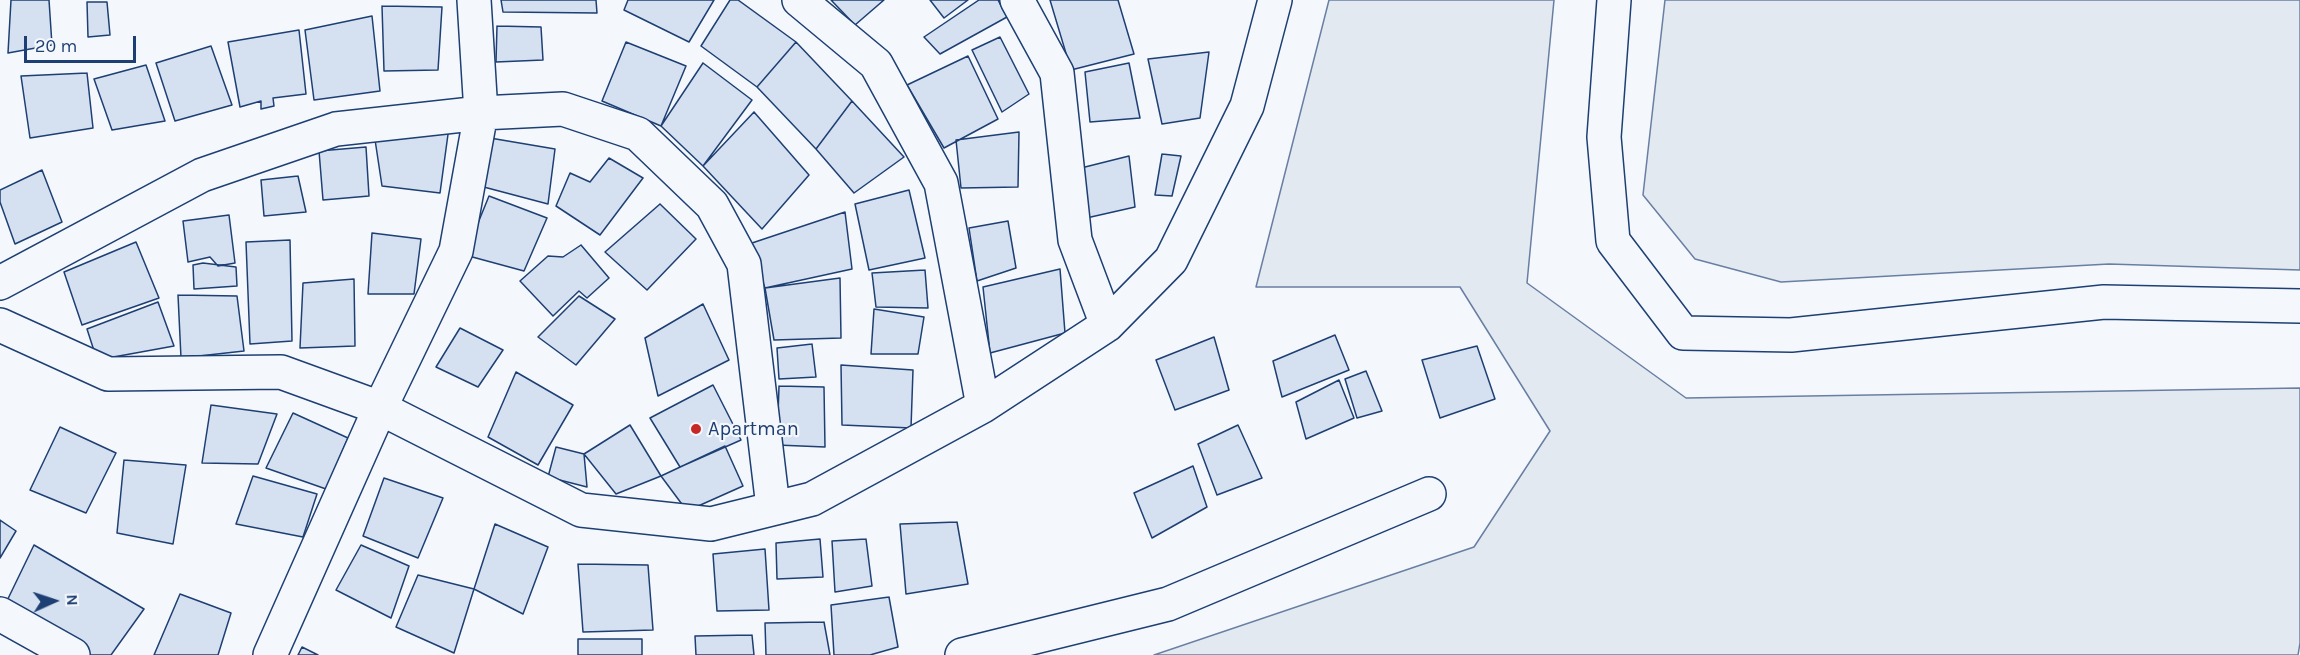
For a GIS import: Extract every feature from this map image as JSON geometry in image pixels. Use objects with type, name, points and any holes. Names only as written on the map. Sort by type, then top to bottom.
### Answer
[{"type":"street","points":[[270,655],[380,408],[456,251],[482,113],[474,0]]},
{"type":"street","points":[[799,0],[876,64],[941,183],[983,406]]},
{"type":"street","points":[[1017,0],[1057,74],[1075,240],[1107,326]]},
{"type":"street","points":[[0,325],[108,374],[281,372],[380,408],[581,510],[711,524],[812,499],[983,406],[1107,326],[1171,261],[1247,105],[1275,0]]},
{"type":"street","points":[[1614,0],[1604,138],[1613,241],[1683,333],[1791,336],[2104,302],[2300,306]]},
{"type":"street","points":[[0,283],[202,175],[336,129],[482,113],[563,109],[638,134],[712,205],[744,264],[773,507]]},
{"type":"street","points":[[962,655],[1168,604],[1429,494]]},
{"type":"street","points":[[0,614],[73,655]]},
{"type":"shaded area","points":[[1329,0],[1554,0],[1527,283],[1686,398],[2300,388],[2300,643],[2298,655],[1154,655],[1474,547],[1550,431],[1460,287],[1256,287]]},
{"type":"shaded area","points":[[1665,0],[2300,0],[2300,270],[2109,264],[1781,282],[1695,259],[1643,195]]},
{"type":"building","points":[[11,0],[49,0],[52,45],[8,53]]},
{"type":"building","points":[[501,0],[596,0],[597,13],[503,12]]},
{"type":"building","points":[[628,0],[714,0],[689,42],[624,10]]},
{"type":"building","points":[[730,0],[738,0],[796,42],[757,87],[701,46]]},
{"type":"building","points":[[831,0],[884,0],[855,25]]},
{"type":"building","points":[[930,0],[968,0],[944,18]]},
{"type":"building","points":[[979,0],[998,0],[1007,17],[940,54],[924,37]]},
{"type":"building","points":[[1050,0],[1118,0],[1134,54],[1071,70]]},
{"type":"building","points":[[87,2],[107,2],[110,35],[88,37]]},
{"type":"building","points":[[382,6],[442,7],[438,70],[384,71]]},
{"type":"building","points":[[372,16],[380,91],[314,100],[305,30]]},
{"type":"building","points":[[497,26],[541,27],[543,60],[496,62]]},
{"type":"building","points":[[299,30],[306,94],[273,98],[274,106],[261,109],[261,101],[240,107],[228,42]]},
{"type":"building","points":[[1000,37],[1029,94],[1002,112],[972,50]]},
{"type":"building","points":[[626,42],[686,66],[661,126],[602,101]]},
{"type":"building","points":[[796,42],[852,101],[816,149],[757,87]]},
{"type":"building","points":[[211,46],[232,105],[175,121],[156,63]]},
{"type":"building","points":[[1209,52],[1200,118],[1162,124],[1148,59]]},
{"type":"building","points":[[968,56],[998,119],[944,148],[907,85]]},
{"type":"building","points":[[703,63],[752,100],[703,166],[661,126]]},
{"type":"building","points":[[1129,63],[1140,118],[1090,122],[1085,72]]},
{"type":"building","points":[[146,65],[165,121],[112,130],[94,79]]},
{"type":"building","points":[[87,73],[93,128],[30,138],[21,76]]},
{"type":"building","points":[[852,101],[904,157],[854,193],[816,149]]},
{"type":"building","points":[[754,112],[809,175],[762,229],[703,166]]},
{"type":"building","points":[[449,127],[440,193],[382,186],[374,133]]},
{"type":"building","points":[[1019,132],[1018,187],[961,188],[956,140]]},
{"type":"building","points":[[490,138],[555,149],[548,204],[480,186]]},
{"type":"building","points":[[366,147],[369,196],[323,200],[319,151]]},
{"type":"building","points":[[1162,154],[1181,156],[1172,196],[1155,195]]},
{"type":"building","points":[[1129,156],[1135,207],[1082,219],[1077,169]]},
{"type":"building","points":[[609,158],[643,178],[600,235],[556,206],[570,173],[590,182]]},
{"type":"building","points":[[42,170],[62,222],[15,244],[0,202],[0,190]]},
{"type":"building","points":[[298,176],[306,212],[264,216],[261,180]]},
{"type":"building","points":[[909,190],[925,258],[869,270],[855,204]]},
{"type":"building","points":[[489,196],[547,218],[524,271],[465,255]]},
{"type":"building","points":[[660,204],[696,239],[647,290],[605,252]]},
{"type":"building","points":[[845,212],[852,269],[765,288],[749,244]]},
{"type":"building","points":[[229,215],[235,263],[218,266],[210,257],[188,262],[183,221]]},
{"type":"building","points":[[1008,221],[1016,268],[977,281],[969,228]]},
{"type":"building","points":[[372,233],[421,239],[414,294],[368,294]]},
{"type":"building","points":[[290,240],[292,341],[250,344],[246,242]]},
{"type":"building","points":[[136,242],[159,298],[82,325],[64,272]]},
{"type":"building","points":[[581,245],[609,278],[587,298],[579,291],[553,316],[520,281],[548,256],[563,257]]},
{"type":"building","points":[[203,263],[236,267],[237,286],[194,289],[193,265]]},
{"type":"building","points":[[1060,269],[1065,333],[990,353],[983,287]]},
{"type":"building","points":[[925,270],[928,308],[876,307],[872,273]]},
{"type":"building","points":[[840,278],[841,338],[774,340],[765,288]]},
{"type":"building","points":[[354,279],[355,346],[300,348],[303,283]]},
{"type":"building","points":[[178,295],[237,296],[244,351],[181,358]]},
{"type":"building","points":[[579,296],[615,319],[576,365],[538,337]]},
{"type":"building","points":[[158,302],[174,346],[97,360],[87,329]]},
{"type":"building","points":[[703,304],[729,360],[658,396],[645,338]]},
{"type":"building","points":[[874,309],[924,317],[918,354],[871,354]]},
{"type":"building","points":[[460,328],[503,350],[478,387],[436,367]]},
{"type":"building","points":[[1335,335],[1349,370],[1282,397],[1273,361]]},
{"type":"building","points":[[1214,337],[1229,390],[1175,410],[1156,360]]},
{"type":"building","points":[[812,344],[816,377],[779,379],[777,348]]},
{"type":"building","points":[[1477,346],[1495,399],[1440,418],[1422,360]]},
{"type":"building","points":[[841,365],[913,370],[911,428],[842,425]]},
{"type":"building","points":[[1366,371],[1382,411],[1357,418],[1345,379]]},
{"type":"building","points":[[516,372],[573,405],[538,465],[488,437]]},
{"type":"building","points":[[1339,380],[1354,418],[1306,439],[1296,402]]},
{"type":"building","name":"Apartman","points":[[713,385],[741,440],[680,467],[650,418]]},
{"type":"building","points":[[779,386],[824,387],[825,447],[777,445]]},
{"type":"building","points":[[211,405],[277,414],[258,464],[202,463]]},
{"type":"building","points":[[293,413],[348,438],[326,489],[266,468]]},
{"type":"building","points":[[630,425],[661,476],[616,494],[584,454]]},
{"type":"building","points":[[1238,425],[1262,478],[1217,495],[1198,444]]},
{"type":"building","points":[[60,427],[116,453],[86,513],[30,490]]},
{"type":"building","points":[[725,446],[743,486],[687,511],[661,476]]},
{"type":"building","points":[[556,447],[584,454],[587,487],[548,477]]},
{"type":"building","points":[[124,460],[186,465],[173,544],[117,533]]},
{"type":"building","points":[[1193,466],[1207,507],[1152,538],[1134,493]]},
{"type":"building","points":[[253,476],[317,494],[303,537],[236,524]]},
{"type":"building","points":[[384,478],[443,498],[418,558],[363,536]]},
{"type":"building","points":[[0,520],[16,531],[0,558]]},
{"type":"building","points":[[957,522],[968,584],[906,594],[900,524]]},
{"type":"building","points":[[495,524],[548,547],[523,614],[474,589]]},
{"type":"building","points":[[820,539],[823,577],[777,579],[776,543]]},
{"type":"building","points":[[866,539],[872,586],[835,592],[832,541]]},
{"type":"building","points":[[34,545],[144,609],[111,655],[87,655],[3,609]]},
{"type":"building","points":[[361,545],[409,566],[391,618],[336,590]]},
{"type":"building","points":[[765,549],[769,610],[717,611],[713,554]]},
{"type":"building","points":[[578,564],[648,565],[653,630],[583,632]]},
{"type":"building","points":[[418,575],[474,589],[454,653],[396,627]]},
{"type":"building","points":[[180,594],[231,613],[218,655],[154,655]]},
{"type":"building","points":[[889,597],[898,647],[870,655],[834,655],[831,605]]},
{"type":"building","points":[[824,622],[830,655],[766,655],[765,623]]},
{"type":"building","points":[[752,635],[754,655],[696,655],[695,636]]},
{"type":"building","points":[[578,639],[642,639],[642,655],[578,655]]},
{"type":"building","points":[[302,647],[318,655],[298,655]]},
{"type":"place","name":"Apartman","points":[[696,429]]}]
